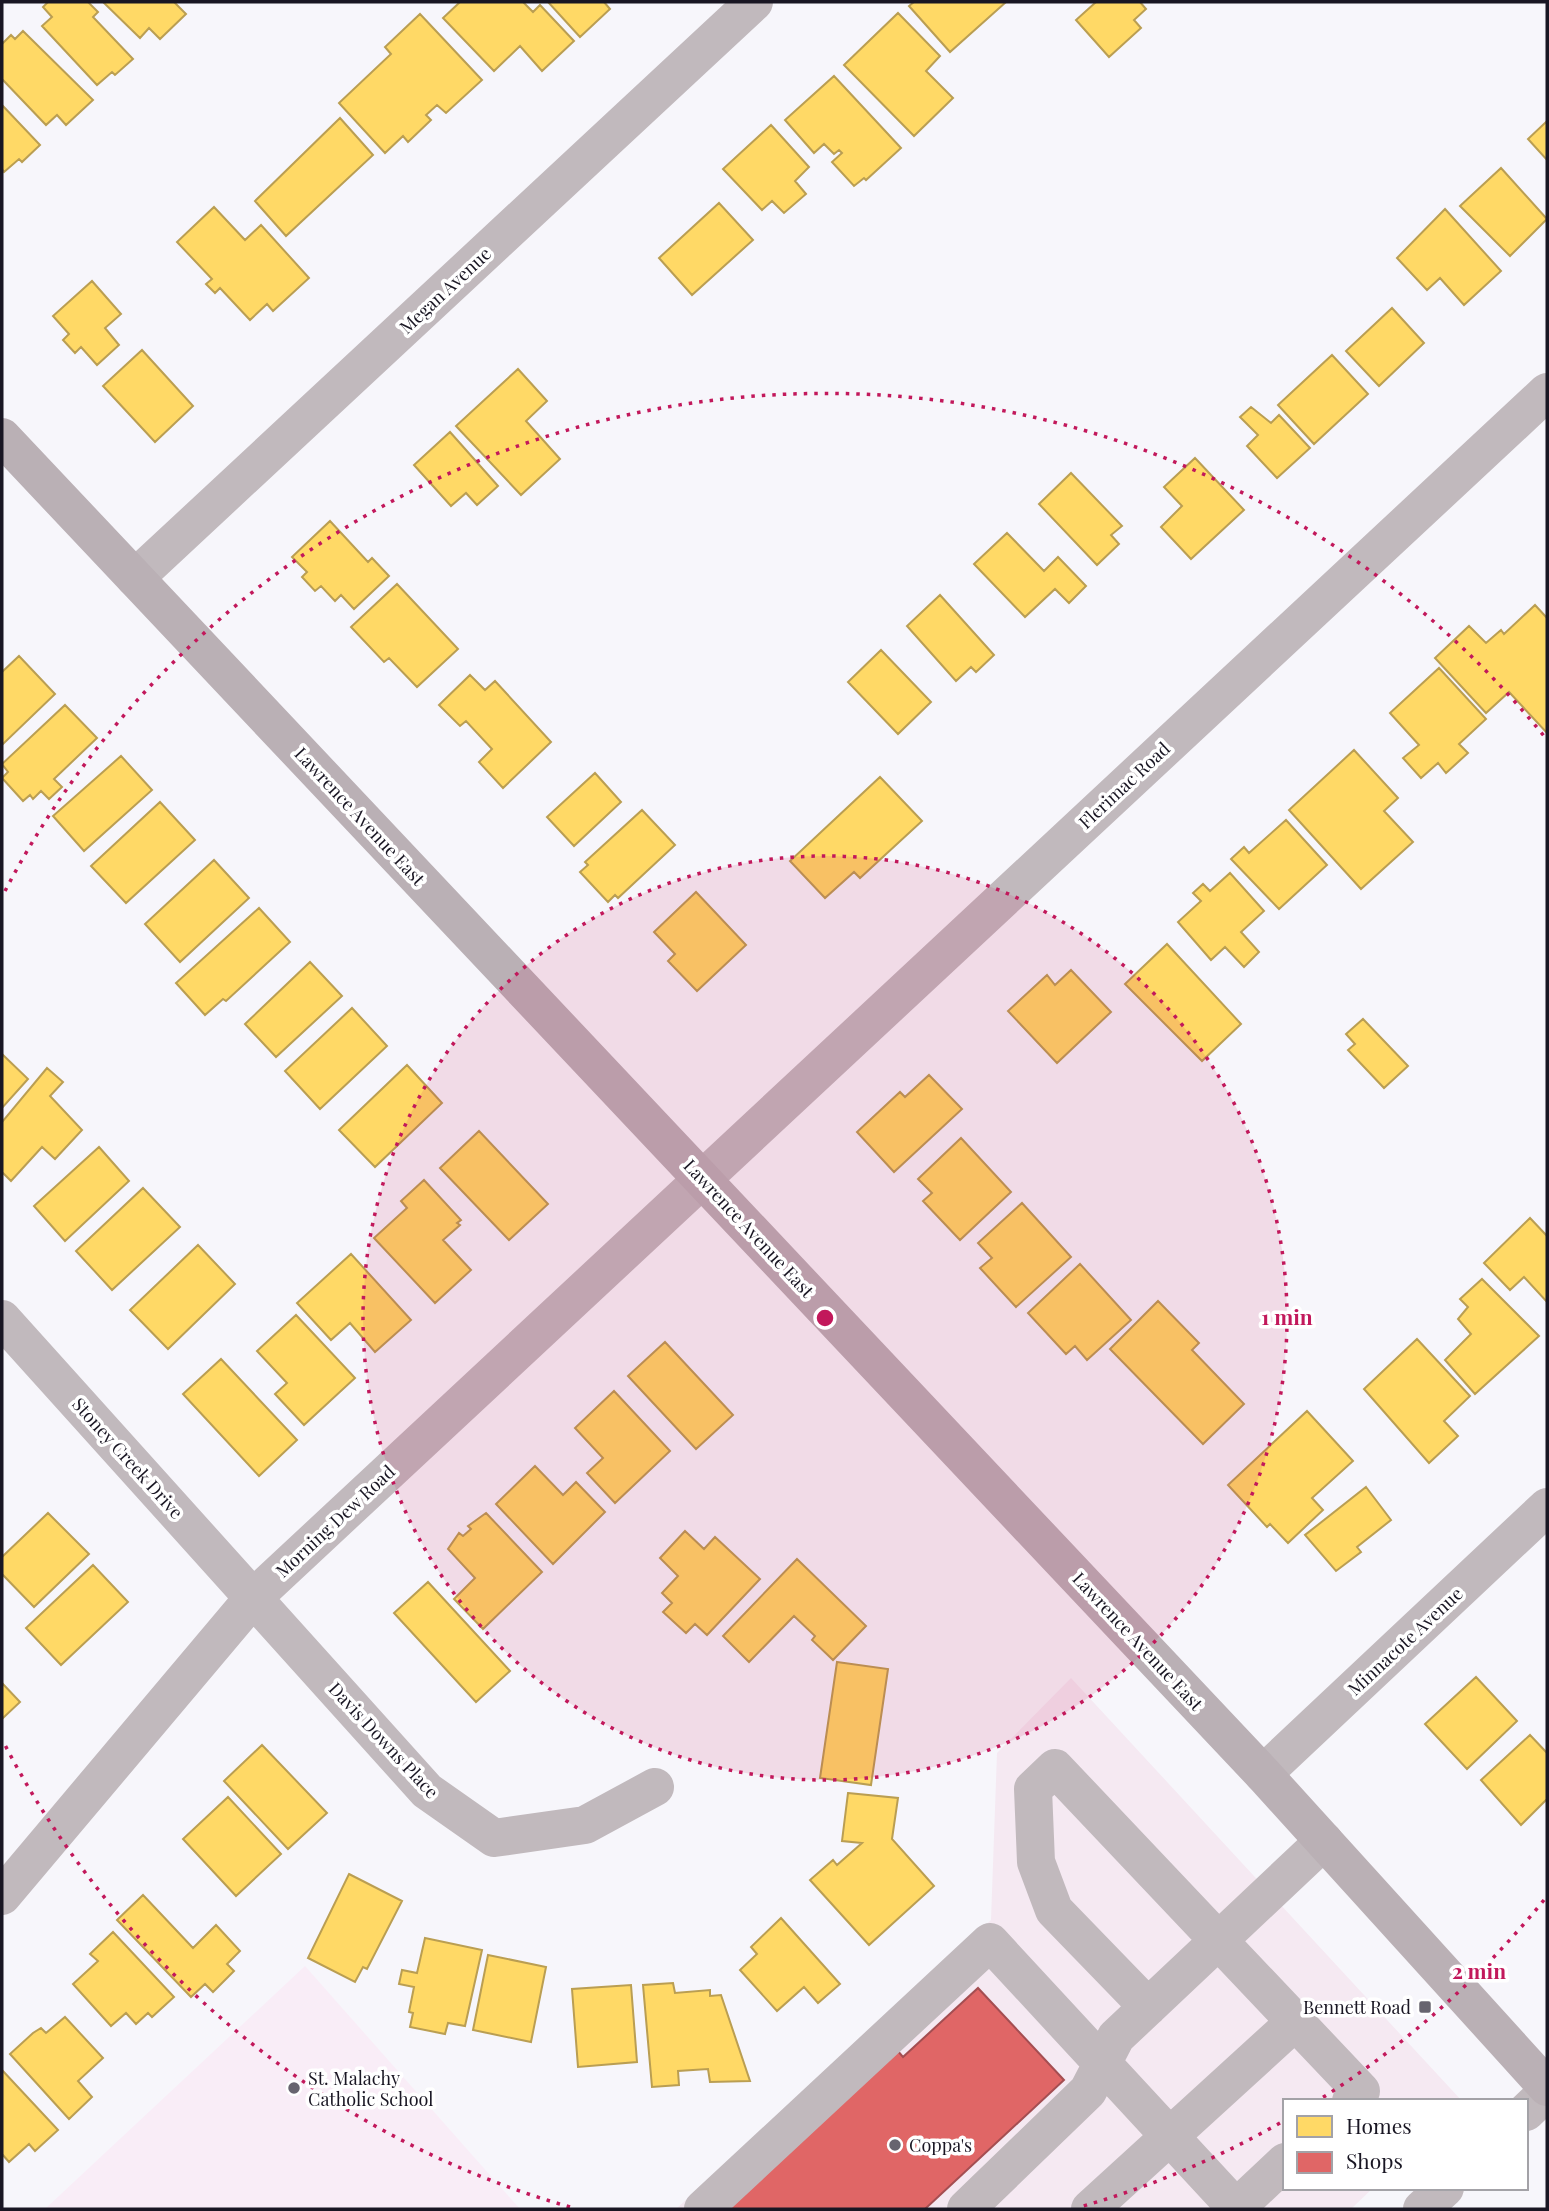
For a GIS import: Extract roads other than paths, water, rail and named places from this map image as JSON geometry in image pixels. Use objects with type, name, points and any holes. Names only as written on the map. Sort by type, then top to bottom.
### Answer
[{"type":"main road","name":"Lawrence Avenue East","points":[[2,437],[1263,1774],[1547,2090]]},
{"type":"street","name":"Megan Avenue","points":[[135,578],[754,2]]},
{"type":"street","name":"Flerimac Road","points":[[701,1178],[1547,392]]},
{"type":"street","name":"Morning Dew Road","points":[[2,1896],[254,1597],[701,1178]]},
{"type":"street","name":"Stoney Creek Drive","points":[[2,1319],[254,1597]]},
{"type":"street","name":"Minnacote Avenue","points":[[1263,1774],[1547,1507]]},
{"type":"street","name":"Davis Downs Place","points":[[254,1597],[427,1791],[494,1838],[585,1825],[655,1787]]},
{"type":"street","points":[[1148,2007],[1054,1910],[1036,1862],[1033,1789],[1055,1768],[1361,2091],[1352,2099]]},
{"type":"street","points":[[966,2209],[1087,2091],[1100,2062],[1116,2037],[1324,1840]]},
{"type":"street","points":[[703,2209],[990,1942],[1235,2209],[1283,2164]]},
{"type":"street","points":[[1090,2209],[1296,2021]]},
{"type":"street","points":[[1528,2110],[1547,2090]]},
{"type":"street","points":[[1422,2209],[1443,2190]]},
{"type":"place","name":"Bennett Road","points":[[1425,2007]]},
{"type":"place","name":"St. Malachy Catholic School","points":[[294,2088]]},
{"type":"place","name":"Coppa's","points":[[895,2145]]}]
